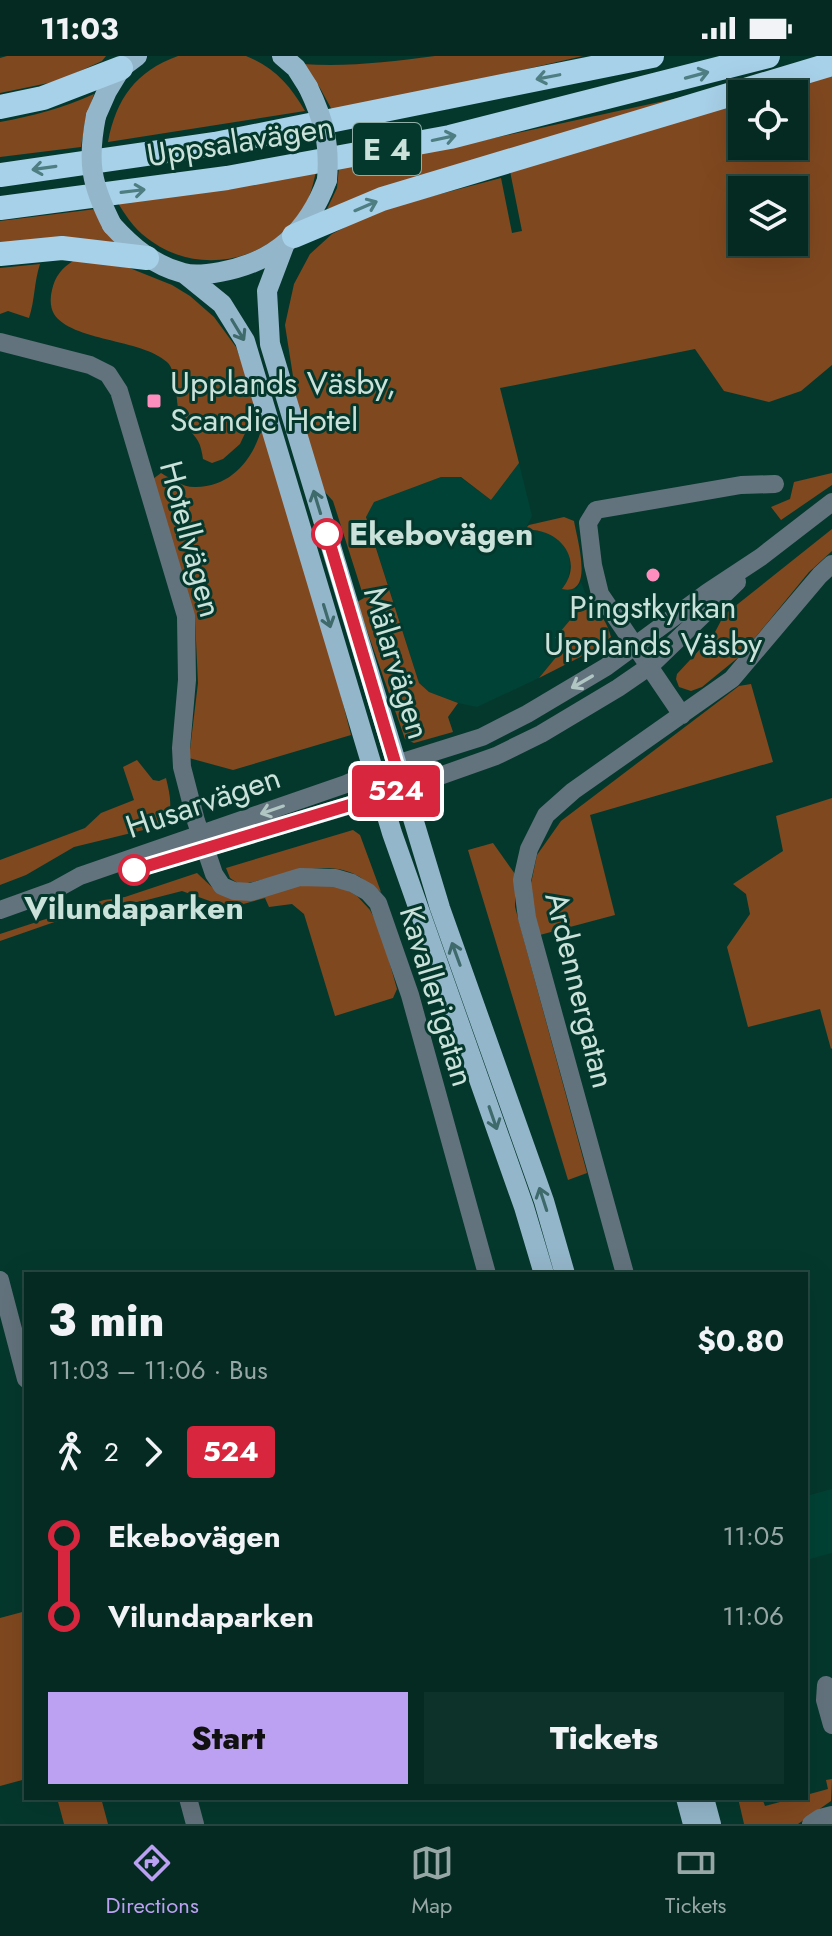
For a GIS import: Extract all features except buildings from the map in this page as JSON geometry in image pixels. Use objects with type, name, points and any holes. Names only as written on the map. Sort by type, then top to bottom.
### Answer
[{"type":"highway","name":"Uppsalavägen","points":[[0,175],[215,144],[652,56]]},
{"type":"highway","name":"Uppsalavägen","points":[[0,208],[227,178],[450,137],[768,56]]},
{"type":"highway","points":[[0,107],[43,98],[129,62]]},
{"type":"highway","points":[[289,241],[382,199],[832,64]]},
{"type":"highway","points":[[0,254],[62,248],[147,258]]},
{"type":"main road","points":[[129,62],[107,91],[96,116],[91,141],[91,167],[98,197],[112,225],[147,258],[185,274],[210,274],[260,260],[289,241],[314,211],[327,180],[327,137],[320,111],[296,68],[282,56]]},
{"type":"main road","name":"Mälarvägen","points":[[289,241],[267,291],[270,344],[440,908],[544,1201],[564,1272]]},
{"type":"main road","name":"Mälarvägen","points":[[185,274],[222,304],[245,341],[373,772],[524,1207],[543,1272]]},
{"type":"main road","points":[[373,772],[396,764]]},
{"type":"main road","points":[[381,796],[403,789]]},
{"type":"main road","points":[[687,1800],[693,1824]]},
{"type":"main road","points":[[705,1800],[711,1824]]},
{"type":"street","name":"Hotellvägen","points":[[0,342],[90,365],[108,374],[119,391],[186,616],[187,680],[182,767],[203,841]]},
{"type":"street","points":[[682,715],[600,594],[588,523],[596,510],[741,485],[775,484]]},
{"type":"street","points":[[396,764],[482,737],[606,667],[761,557],[832,502]]},
{"type":"street","points":[[403,789],[496,756],[541,734],[618,688],[650,666],[761,557]]},
{"type":"street","name":"Ardennergatan","points":[[624,1272],[527,918],[522,880],[529,849],[546,815],[573,791],[732,679],[832,564]]},
{"type":"street","name":"Husarvägen","points":[[203,841],[373,772]]},
{"type":"street","name":"Husarvägen","points":[[0,910],[53,891],[80,876],[381,796]]},
{"type":"street","name":"Kavallerigatan","points":[[203,841],[214,874],[222,886],[234,891],[251,892],[300,877],[335,878],[368,892],[378,903],[410,995],[486,1272]]},
{"type":"street","points":[[0,1280],[24,1371]]},
{"type":"street","points":[[826,1685],[825,1700],[832,1725]]},
{"type":"street","points":[[189,1800],[195,1824]]},
{"type":"street","points":[[811,1824],[832,1815]]},
{"type":"shaded area","points":[[106,56],[102,61],[58,81],[0,93],[0,58]]},
{"type":"shaded area","points":[[178,56],[246,56],[280,78],[305,111],[108,142],[116,113],[130,88],[150,70]]},
{"type":"shaded area","points":[[435,56],[583,56],[332,110],[302,64],[352,64]]},
{"type":"shaded area","points":[[832,75],[832,365],[801,391],[769,402],[724,391],[695,349],[500,388],[519,463],[491,500],[461,477],[441,477],[374,502],[366,517],[419,683],[429,692],[458,703],[448,717],[453,732],[414,743],[405,739],[357,602],[364,598],[333,501],[324,491],[298,408],[285,325],[294,284],[310,254],[332,234],[376,211],[501,178],[512,233],[522,231],[510,171],[728,106],[728,160],[808,160],[808,82]]},
{"type":"shaded area","points":[[710,91],[327,209],[337,188],[339,167],[407,157]]},
{"type":"shaded area","points":[[94,94],[81,147],[0,157],[0,122],[48,111]]},
{"type":"shaded area","points":[[317,168],[308,199],[292,223],[275,239],[234,258],[189,258],[167,251],[138,230],[116,200]]},
{"type":"shaded area","points":[[96,209],[118,244],[0,243],[0,221]]},
{"type":"shaded area","points":[[73,261],[122,265],[172,285],[214,317],[236,347],[253,394],[254,414],[240,444],[223,459],[212,463],[203,459],[198,441],[180,416],[173,373],[167,362],[156,354],[75,330],[54,314],[51,302],[53,285]]},
{"type":"shaded area","points":[[40,264],[29,318],[8,311],[0,314],[0,268]]},
{"type":"shaded area","points":[[262,427],[328,645],[351,735],[233,770],[189,758],[198,683],[195,619],[153,479],[161,473],[191,487],[220,482],[240,469],[247,460]]},
{"type":"shaded area","points":[[519,463],[532,516],[525,530],[544,531],[564,545],[570,564],[568,582],[576,589],[581,582],[591,608],[583,610],[556,638],[570,640],[539,678],[477,707],[458,703],[429,692],[419,683],[366,516],[374,501],[441,477],[460,477],[491,500]]},
{"type":"shaded area","points":[[832,473],[832,485],[781,520],[771,507],[790,499],[794,482]]},
{"type":"shaded area","points":[[564,517],[574,521],[582,565],[578,584],[572,589],[562,589],[571,568],[565,548],[548,534],[524,530],[529,525]]},
{"type":"shaded area","points":[[832,529],[832,551],[809,572],[740,656],[702,687],[691,691],[679,687],[677,674],[714,634],[724,615]]},
{"type":"shaded area","points":[[591,608],[604,620],[611,637],[598,648],[539,678],[570,640],[555,638],[576,613]]},
{"type":"shaded area","points":[[751,684],[773,762],[590,815],[615,915],[536,936],[529,893],[537,855],[561,821],[739,686]]},
{"type":"shaded area","points":[[137,760],[153,780],[166,778],[170,808],[164,825],[74,847],[26,875],[0,885],[0,860],[85,828],[101,813],[134,800],[123,767]]},
{"type":"shaded area","points":[[832,798],[831,1049],[820,1009],[748,1027],[727,947],[750,914],[746,894],[733,884],[783,851],[776,816]]},
{"type":"shaded area","points":[[353,830],[360,835],[381,892],[360,877],[331,868],[315,868],[239,884],[230,878],[226,868]]},
{"type":"shaded area","points":[[493,843],[515,874],[515,907],[587,1173],[568,1180],[468,850]]},
{"type":"shaded area","points":[[197,873],[218,893],[298,885],[340,886],[357,896],[370,910],[380,929],[397,989],[393,998],[335,1016],[304,914],[292,904],[269,907],[265,898],[229,908],[182,891],[86,911],[0,941],[0,934]]},
{"type":"shaded area","points":[[832,1489],[832,1553],[808,1559],[808,1495]]},
{"type":"shaded area","points":[[24,1612],[24,1780],[0,1786],[0,1618]]},
{"type":"shaded area","points":[[832,1779],[831,1801],[798,1824],[744,1824],[738,1800],[763,1800],[765,1806],[788,1800],[808,1800],[808,1794],[828,1789],[826,1780]]},
{"type":"shaded area","points":[[58,1800],[102,1800],[108,1824],[64,1824]]},
{"type":"bus line","name":"524","points":[[134,870],[403,789],[327,534]]},
{"type":"place","name":"Upplands Väsby, Scandic Hotel","points":[[154,401]]},
{"type":"place","name":"Ekebovägen","points":[[327,534]]},
{"type":"place","name":"Pingstkyrkan Upplands Väsby","points":[[653,575]]},
{"type":"place","name":"Vilundaparken","points":[[134,870]]}]
